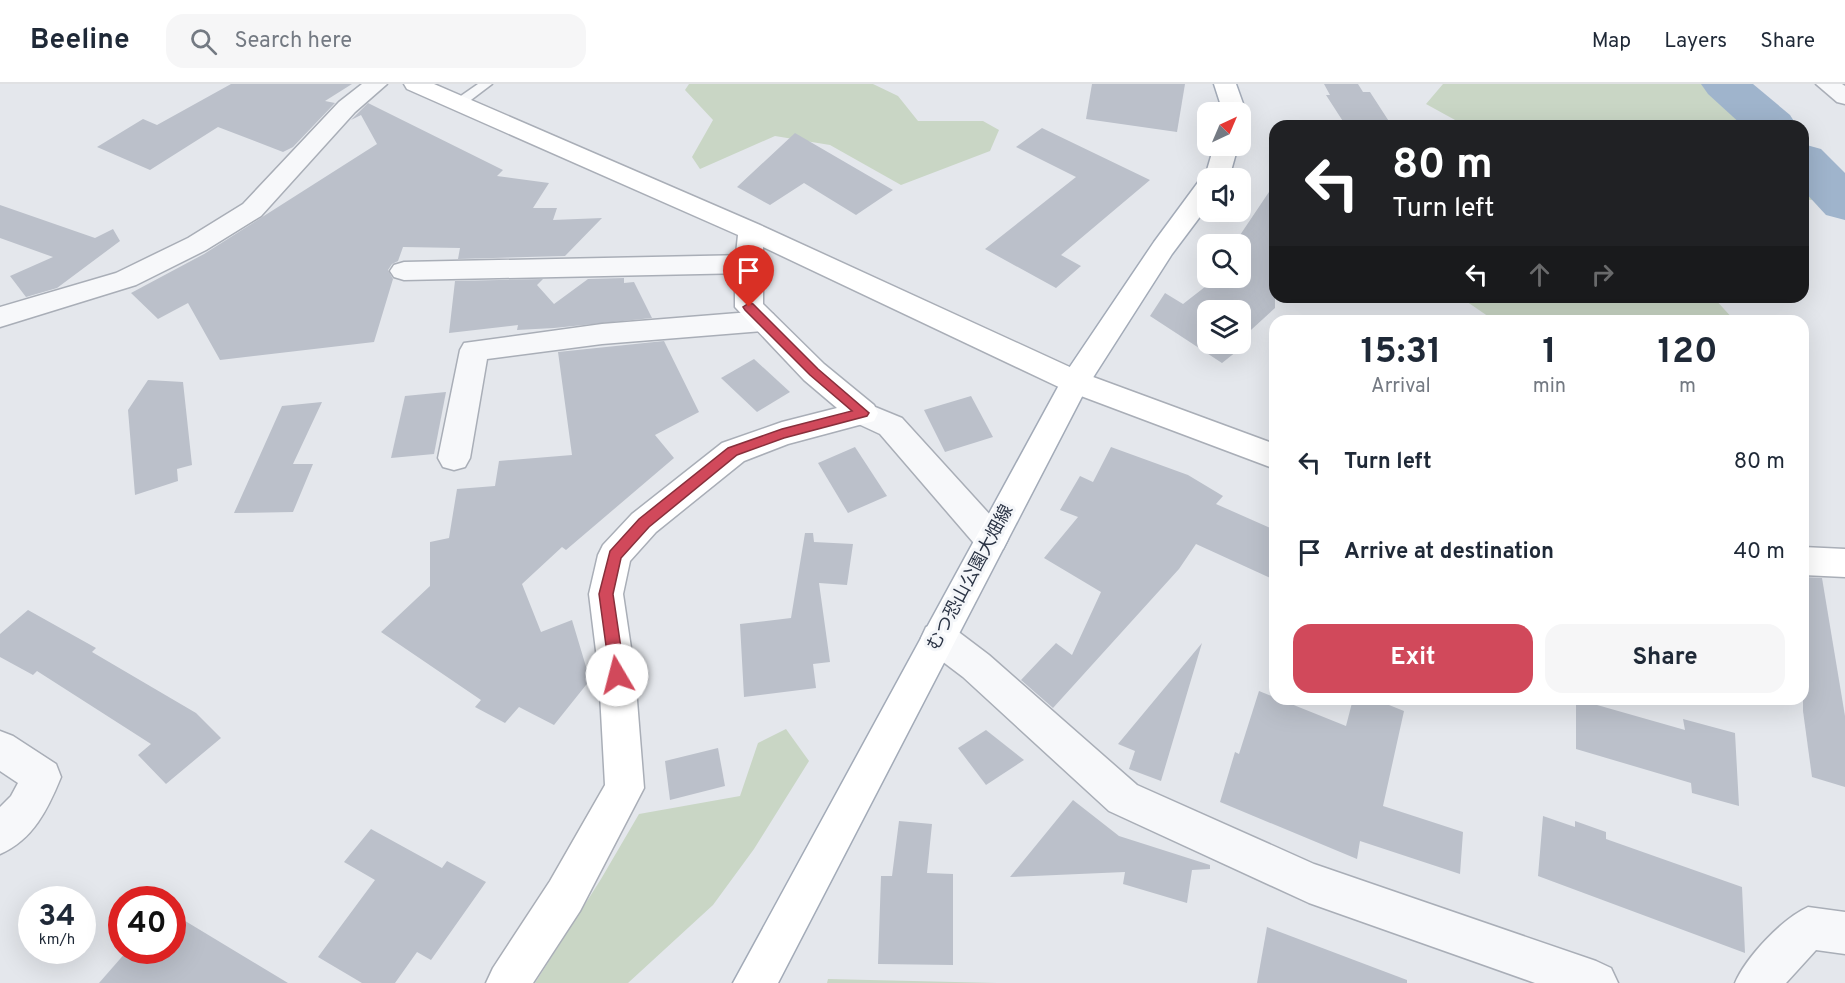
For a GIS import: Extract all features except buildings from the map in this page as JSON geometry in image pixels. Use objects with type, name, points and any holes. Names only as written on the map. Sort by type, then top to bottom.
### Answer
[{"type":"street","points":[[0,317],[126,279],[197,244],[252,210],[347,107],[376,84]]},
{"type":"street","points":[[415,84],[751,231],[1075,382],[1269,455]]},
{"type":"street","points":[[1225,84],[1231,102]]},
{"type":"street","points":[[1827,84],[1845,98]]},
{"type":"street","name":"むつ恐山公園大畑線","points":[[755,983],[1075,382],[1163,248],[1197,202]]},
{"type":"street","points":[[751,231],[748,264],[749,307],[814,372],[863,413],[891,426],[992,539]]},
{"type":"street","points":[[404,271],[748,264]]},
{"type":"street","points":[[454,458],[474,350],[602,334],[763,321]]},
{"type":"street","points":[[508,983],[565,896],[626,788],[617,675],[606,594],[615,555],[644,523],[733,452],[782,434],[863,413]]},
{"type":"street","points":[[939,638],[975,666],[1123,798],[1309,883],[1596,983]]},
{"type":"street","points":[[0,749],[42,777],[25,810],[0,834]]},
{"type":"street","points":[[1757,983],[1808,928],[1845,933]]},
{"type":"lane","points":[[459,103],[486,84]]},
{"type":"green space","points":[[689,84],[873,84],[898,96],[918,121],[983,121],[999,130],[990,151],[901,185],[830,145],[775,136],[700,169],[692,157],[713,120],[685,90]]},
{"type":"green space","points":[[1443,84],[1736,84],[1752,120],[1455,120],[1426,104]]},
{"type":"green space","points":[[1809,154],[1845,174],[1845,199],[1809,200]]},
{"type":"green space","points":[[1469,303],[1718,303],[1730,315],[1486,315]]},
{"type":"green space","points":[[786,729],[809,761],[754,849],[713,905],[628,983],[535,983],[639,814],[740,796],[758,743]]},
{"type":"green space","points":[[828,979],[997,983],[827,983]]},
{"type":"waterway","points":[[1725,84],[1765,120]]},
{"type":"waterway","points":[[1809,166],[1845,203]]},
{"type":"route","points":[[617,675],[606,594],[615,555],[644,523],[733,452],[782,434],[863,413],[814,372],[749,307]]}]
